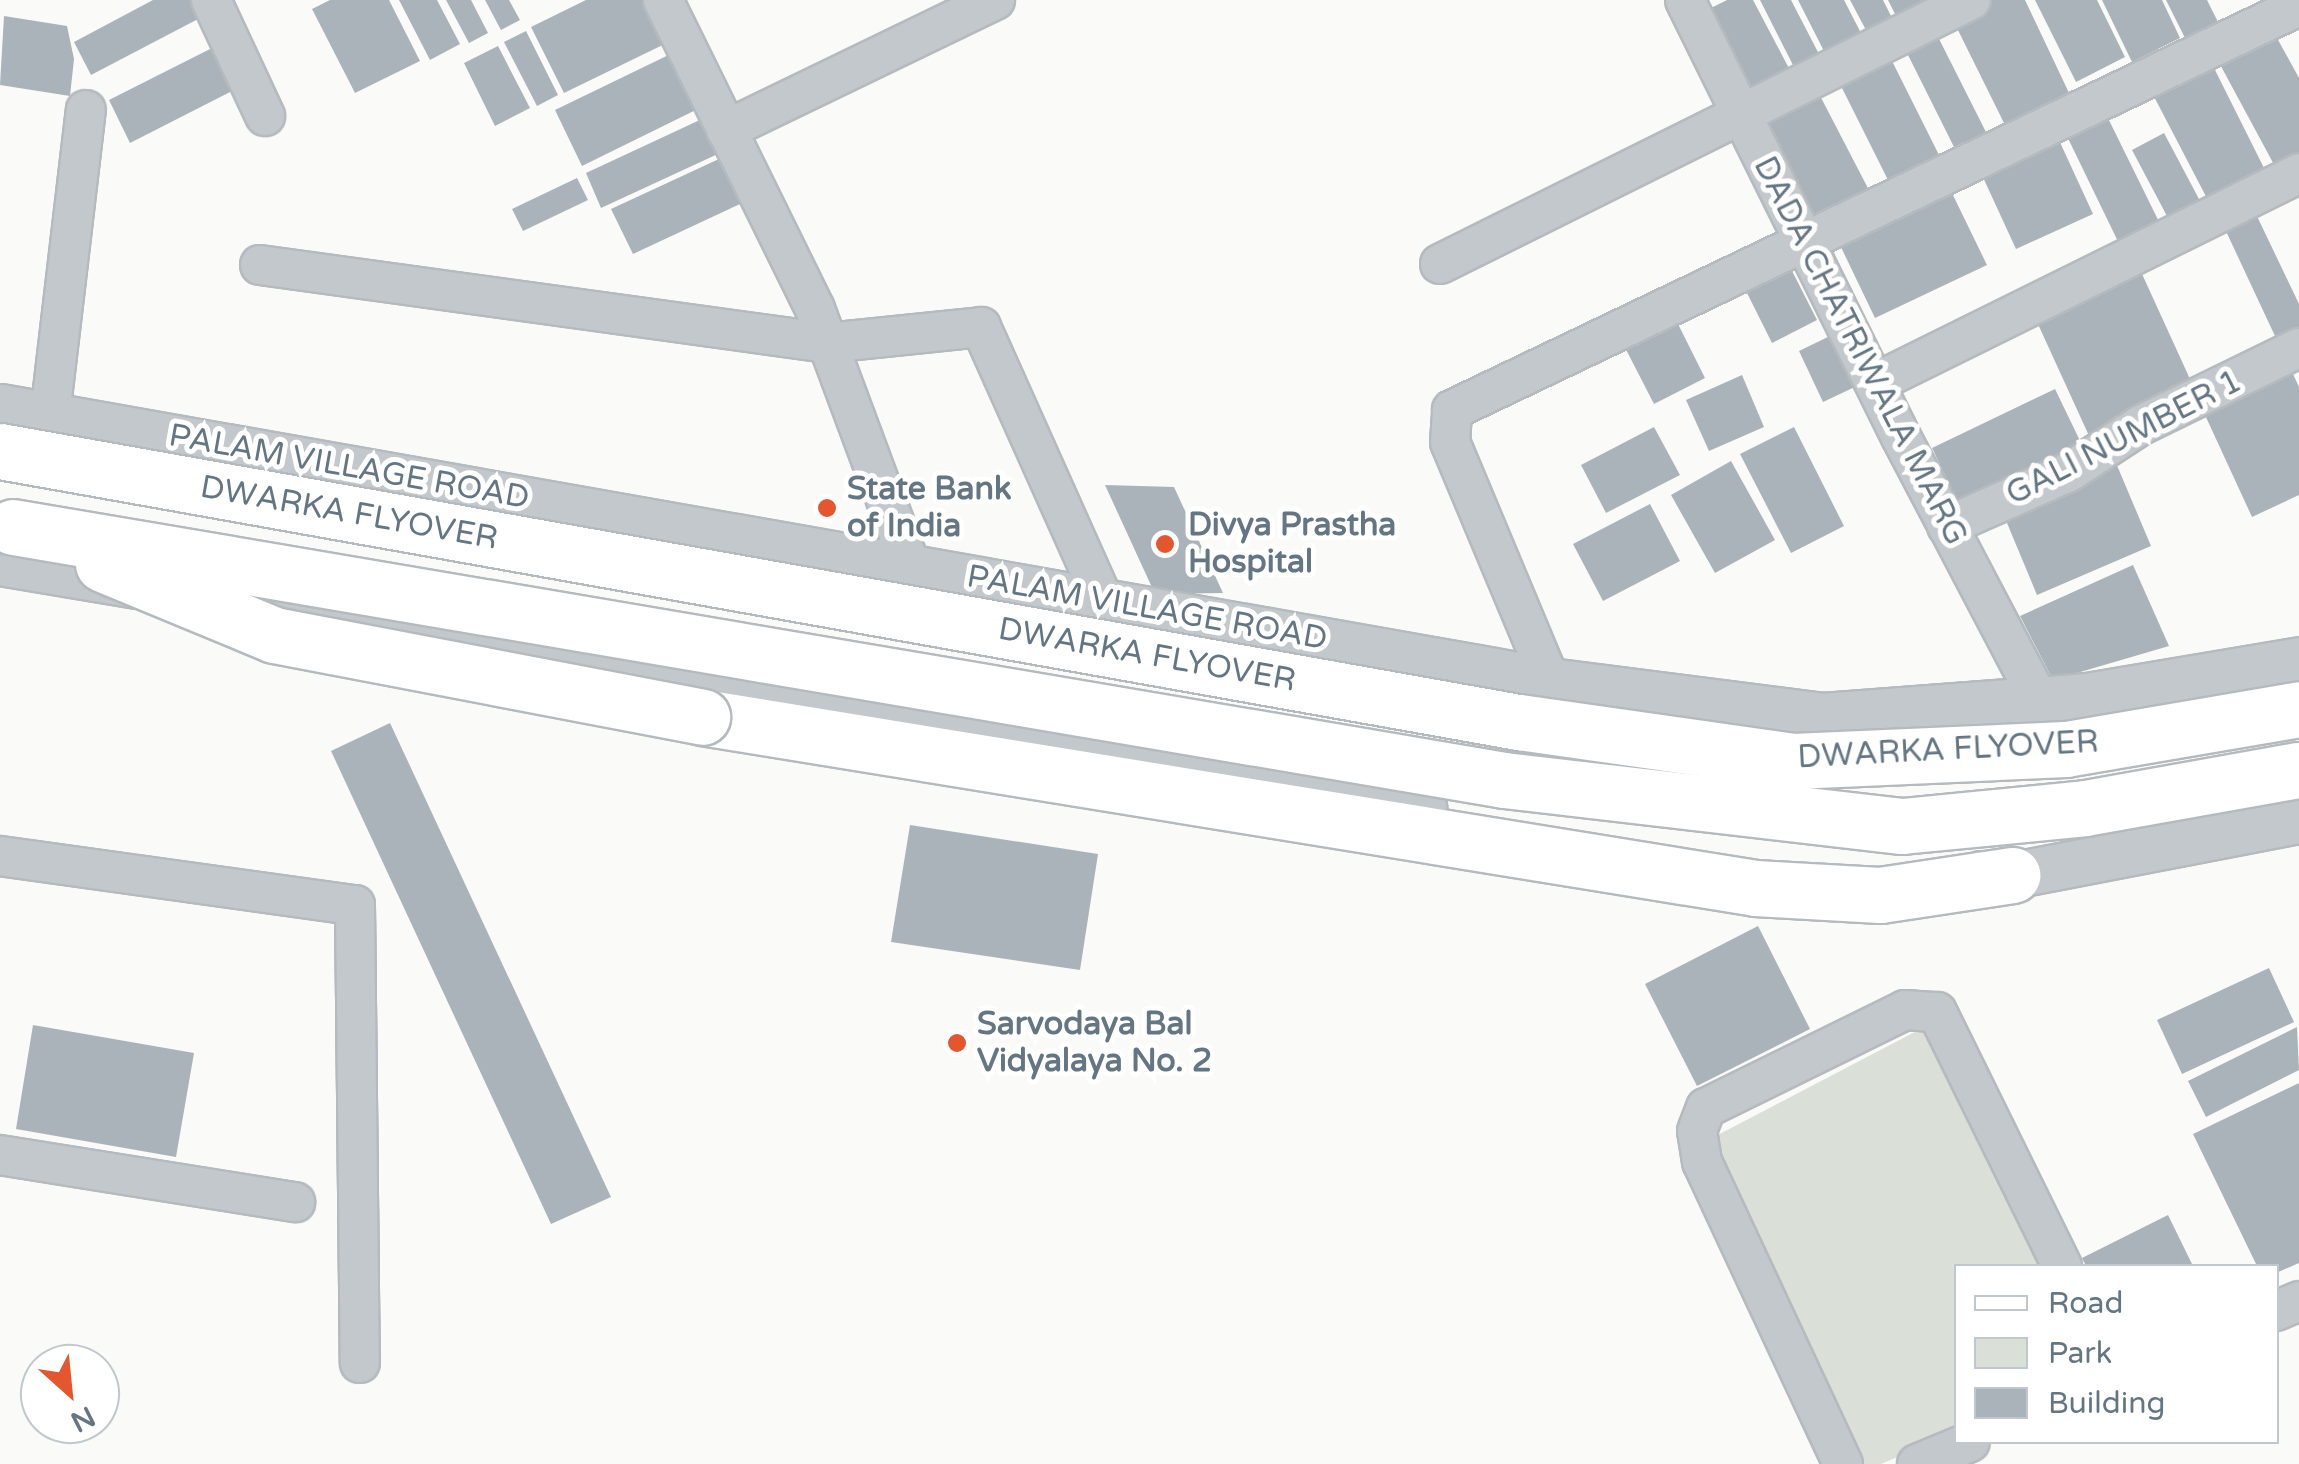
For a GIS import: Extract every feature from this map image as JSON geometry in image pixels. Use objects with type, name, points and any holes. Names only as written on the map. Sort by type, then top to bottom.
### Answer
[{"type":"main road","name":"DWARKA FLYOVER","points":[[0,451],[1500,718],[1793,761],[2066,749],[2299,709]]},
{"type":"main road","name":"DWARKA FLYOVER","points":[[4,538],[1504,780],[1902,826],[2085,808],[2296,815]]},
{"type":"main road","points":[[4,538],[274,635],[702,717],[1755,888],[1880,895],[2013,875]]},
{"type":"street","points":[[211,0],[265,116]]},
{"type":"street","points":[[663,0],[827,343],[910,565]]},
{"type":"street","points":[[726,130],[995,0]]},
{"type":"street","name":"DADA CHATRIWALA MARG","points":[[1685,0],[1875,383],[2039,700]]},
{"type":"street","points":[[1440,264],[1739,110],[1971,0]]},
{"type":"street","points":[[1550,681],[1450,442],[1452,410],[1802,238],[2299,6]]},
{"type":"street","points":[[50,415],[86,110]]},
{"type":"street","points":[[1875,383],[2299,173]]},
{"type":"street","points":[[260,266],[827,343],[980,327],[1103,600]]},
{"type":"street","name":"GALI NUMBER 1","points":[[1948,526],[2069,472],[2141,425],[2299,348]]},
{"type":"street","name":"PALAM VILLAGE ROAD","points":[[0,407],[1550,681],[1822,716],[2039,700],[2299,660]]},
{"type":"street","points":[[4,538],[692,672],[1758,868],[2013,875],[2296,815],[2240,670]]},
{"type":"street","points":[[0,856],[355,905],[360,1363]]},
{"type":"street","points":[[1842,1464],[1702,1162],[1697,1130],[1706,1108],[1905,1010],[1938,1012],[1949,1024],[2061,1264]]},
{"type":"street","points":[[0,1155],[295,1202]]},
{"type":"street","points":[[1917,1464],[1965,1444]]},
{"type":"green space","points":[[1932,1023],[2047,1264],[1954,1264],[1954,1433],[1881,1464],[1863,1464],[1710,1139]]},
{"type":"building","points":[[153,0],[190,0],[200,18],[91,75],[74,42]]},
{"type":"building","points":[[330,0],[389,0],[420,61],[355,93],[312,9]]},
{"type":"building","points":[[399,0],[437,0],[460,44],[430,60]]},
{"type":"building","points":[[446,0],[471,0],[488,33],[469,43]]},
{"type":"building","points":[[485,0],[509,0],[520,20],[501,30]]},
{"type":"building","points":[[586,0],[658,0],[677,38],[564,93],[531,27]]},
{"type":"building","points":[[1727,0],[1753,0],[1792,74],[1753,94],[1709,9]]},
{"type":"building","points":[[1760,0],[1791,0],[1820,56],[1795,69]]},
{"type":"building","points":[[1798,0],[1844,0],[1864,39],[1827,57]]},
{"type":"building","points":[[1850,0],[1883,0],[1893,20],[1867,32]]},
{"type":"building","points":[[1888,0],[1937,0],[1898,20]]},
{"type":"building","points":[[1982,0],[2025,0],[2070,95],[2005,125],[1950,14]]},
{"type":"building","points":[[2035,0],[2097,0],[2125,57],[2076,82]]},
{"type":"building","points":[[2102,0],[2162,0],[2180,38],[2132,62]]},
{"type":"building","points":[[2166,0],[2207,0],[2220,26],[2187,42]]},
{"type":"building","points":[[4,16],[67,26],[74,59],[70,96],[0,85]]},
{"type":"building","points":[[1932,25],[1988,136],[1956,151],[1901,41]]},
{"type":"building","points":[[2271,27],[2299,78],[2299,161],[2278,172],[2216,57]]},
{"type":"building","points":[[526,31],[558,95],[537,106],[504,42]]},
{"type":"building","points":[[498,46],[530,108],[495,126],[464,63]]},
{"type":"building","points":[[214,47],[236,89],[130,143],[109,100]]},
{"type":"building","points":[[683,48],[710,103],[582,166],[555,110]]},
{"type":"building","points":[[1888,53],[1939,155],[1888,180],[1837,78]]},
{"type":"building","points":[[2209,58],[2269,178],[2212,208],[2149,87]]},
{"type":"building","points":[[1816,88],[1871,194],[1808,226],[1753,120]]},
{"type":"building","points":[[2103,108],[2166,236],[2125,256],[2063,128]]},
{"type":"building","points":[[717,112],[733,147],[601,208],[586,173]]},
{"type":"building","points":[[2164,133],[2208,216],[2176,233],[2132,150]]},
{"type":"building","points":[[2058,138],[2093,214],[2016,249],[1981,173]]},
{"type":"building","points":[[734,152],[755,197],[633,254],[611,209]]},
{"type":"building","points":[[577,178],[588,200],[523,231],[512,209]]},
{"type":"building","points":[[1950,189],[1987,265],[1875,318],[1839,243]]},
{"type":"building","points":[[2255,212],[2299,304],[2299,343],[2282,351],[2224,227]]},
{"type":"building","points":[[2137,263],[2195,390],[2090,438],[2032,311]]},
{"type":"building","points":[[1790,267],[1817,320],[1772,343],[1745,289]]},
{"type":"building","points":[[1670,308],[1705,378],[1654,404],[1618,334]]},
{"type":"building","points":[[1834,334],[1859,385],[1823,402],[1799,351]]},
{"type":"building","points":[[2287,361],[2299,387],[2299,495],[2252,517],[2199,402]]},
{"type":"building","points":[[1742,375],[1764,427],[1709,451],[1686,400]]},
{"type":"building","points":[[2055,389],[2084,449],[1961,509],[1932,448]]},
{"type":"building","points":[[1654,427],[1680,475],[1606,513],[1581,465]]},
{"type":"building","points":[[1794,427],[1844,526],[1791,553],[1740,454]]},
{"type":"building","points":[[1731,461],[1775,540],[1715,573],[1671,495]]},
{"type":"building","points":[[2116,463],[2151,546],[2037,595],[2002,511]]},
{"type":"building","points":[[1105,485],[1174,487],[1223,593],[1155,594]]},
{"type":"building","points":[[1650,504],[1680,561],[1603,601],[1573,544]]},
{"type":"building","points":[[2133,565],[2169,646],[2053,680],[2020,616]]},
{"type":"building","points":[[390,723],[611,1197],[551,1224],[331,751]]},
{"type":"building","points":[[910,825],[1098,854],[1080,970],[891,942]]},
{"type":"building","points":[[1758,926],[1810,1029],[1697,1086],[1645,984]]},
{"type":"building","points":[[2269,968],[2294,1022],[2182,1074],[2157,1020]]},
{"type":"building","points":[[33,1025],[194,1053],[176,1157],[16,1129]]},
{"type":"building","points":[[2297,1027],[2299,1070],[2206,1117],[2188,1081]]},
{"type":"building","points":[[2299,1083],[2299,1263],[2279,1272],[2279,1264],[2256,1264],[2193,1134]]},
{"type":"building","points":[[2168,1215],[2192,1264],[2085,1264],[2082,1258]]},
{"type":"place","name":"State Bank of India","points":[[827,508]]},
{"type":"place","name":"Divya Prastha Hospital","points":[[1165,544]]},
{"type":"place","name":"Sarvodaya Bal Vidyalaya No. 2","points":[[957,1043]]}]
